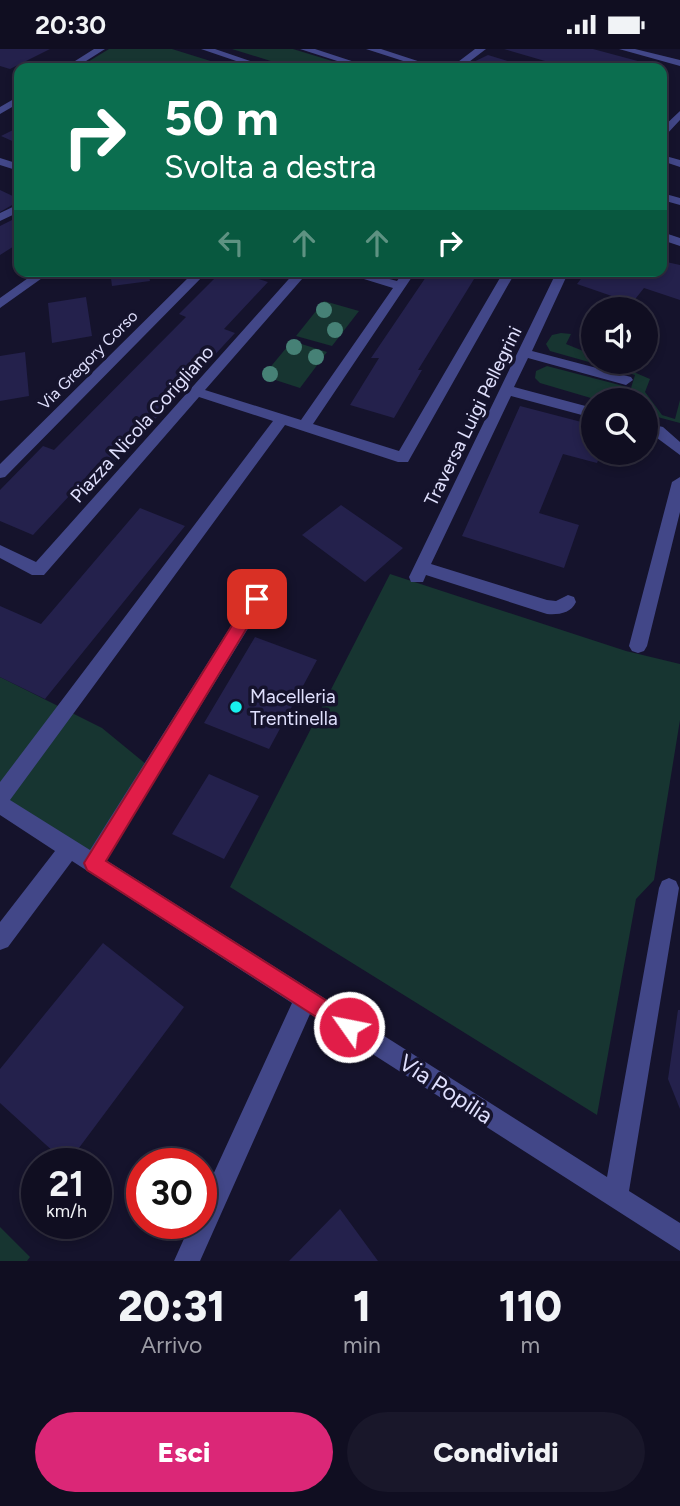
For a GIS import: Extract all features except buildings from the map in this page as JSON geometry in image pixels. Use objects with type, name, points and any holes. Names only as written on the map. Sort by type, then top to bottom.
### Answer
[{"type":"street","points":[[77,63],[100,49]]},
{"type":"street","points":[[206,49],[250,63]]},
{"type":"street","points":[[305,49],[351,63]]},
{"type":"street","points":[[371,49],[417,63]]},
{"type":"street","points":[[462,63],[481,49]]},
{"type":"street","points":[[624,49],[680,63]]},
{"type":"street","points":[[667,128],[680,114]]},
{"type":"street","points":[[0,304],[38,277]]},
{"type":"street","name":"Via Gregory Corso","points":[[0,473],[196,277]]},
{"type":"street","name":"Piazza Nicola Corigliano","points":[[0,551],[38,570],[298,277]]},
{"type":"street","points":[[366,277],[400,286]]},
{"type":"street","points":[[304,426],[406,277]]},
{"type":"street","points":[[197,392],[403,458],[507,277]]},
{"type":"street","name":"Traversa Luigi Pellegrini","points":[[561,277],[419,572],[547,607],[558,608],[568,602]]},
{"type":"street","points":[[524,353],[626,380]]},
{"type":"street","points":[[507,390],[581,411]]},
{"type":"street","points":[[0,798],[282,419]]},
{"type":"street","points":[[658,431],[680,450]]},
{"type":"street","points":[[638,646],[680,482]]},
{"type":"street","points":[[93,863],[257,599]]},
{"type":"street","name":"Via Popilia","points":[[0,804],[680,1238]]},
{"type":"street","points":[[0,939],[69,848]]},
{"type":"street","points":[[616,1197],[670,888]]},
{"type":"street","points":[[187,1261],[305,999]]},
{"type":"green space","points":[[109,49],[172,49],[217,63],[86,63]]},
{"type":"green space","points":[[232,49],[293,49],[339,63],[277,63]]},
{"type":"green space","points":[[324,301],[359,311],[332,346],[296,336]]},
{"type":"green space","points":[[571,334],[566,344],[581,350],[581,360],[550,351],[546,344],[552,335]]},
{"type":"green space","points":[[292,341],[327,352],[300,388],[263,376]]},
{"type":"green space","points":[[547,366],[631,388],[581,388],[581,395],[540,383],[535,378],[536,371]]},
{"type":"green space","points":[[631,374],[650,379],[647,388],[631,388],[635,375]]},
{"type":"green space","points":[[680,400],[680,423],[658,417],[658,410],[662,415],[675,419]]},
{"type":"green space","points":[[390,574],[626,651],[680,664],[680,720],[654,880],[636,899],[597,1115],[230,887]]},
{"type":"green space","points":[[0,677],[102,728],[152,769],[93,863],[0,804]]},
{"type":"green space","points":[[0,1227],[30,1257],[27,1261],[0,1261]]},
{"type":"place","name":"Macelleria Trentinella","points":[[236,707]]},
{"type":"route","points":[[257,599],[93,863],[349,1027]]}]
